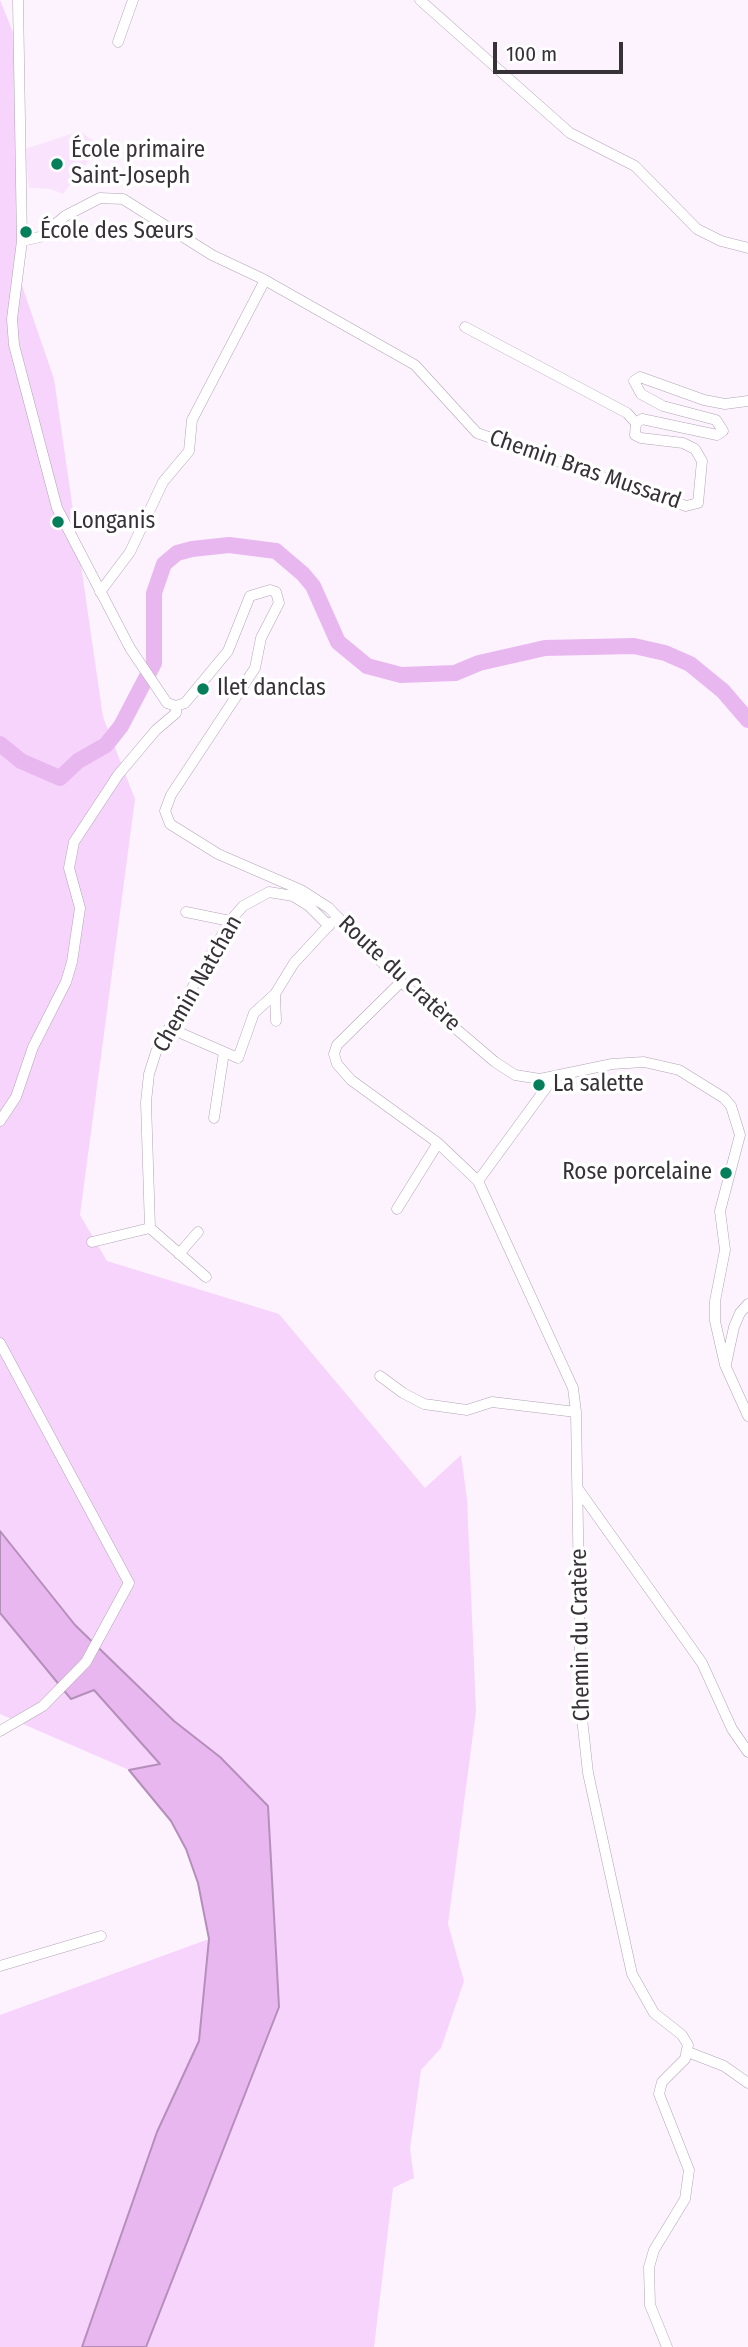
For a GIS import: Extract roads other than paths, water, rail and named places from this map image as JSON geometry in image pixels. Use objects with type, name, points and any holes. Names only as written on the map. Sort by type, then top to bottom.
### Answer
[{"type":"street","points":[[0,1121],[16,1097],[33,1047],[66,982],[72,962],[80,908],[69,868],[74,842],[118,775],[156,730],[176,713],[176,706],[167,703],[131,648],[100,592],[50,489],[14,345],[12,318],[22,240],[18,0]]},
{"type":"street","points":[[118,42],[133,0]]},
{"type":"street","points":[[420,0],[570,133],[635,166],[697,229],[721,241],[748,248]]},
{"type":"street","name":"Chemin Bras Mussard","points":[[22,240],[34,240],[65,216],[100,198],[123,199],[212,255],[265,280],[415,365],[477,433],[686,506],[696,505],[701,496],[702,461],[695,449],[683,443],[635,435],[636,423],[627,413],[465,327]]},
{"type":"street","points":[[100,592],[130,552],[163,482],[189,451],[192,419],[265,280]]},
{"type":"street","points":[[636,423],[642,419],[717,435],[723,431],[716,420],[663,406],[641,394],[634,381],[640,377],[704,400],[725,404],[748,401]]},
{"type":"street","name":"Route du Cratère","points":[[176,706],[185,703],[228,651],[250,596],[270,590],[276,592],[279,603],[263,632],[250,679],[171,795],[166,817],[177,830],[301,890],[338,917],[401,982],[515,1075],[529,1079],[554,1077],[612,1064],[662,1065],[679,1070],[724,1098],[731,1106],[740,1135],[720,1211],[725,1251],[715,1301],[715,1321],[725,1365],[748,1416]]},
{"type":"street","name":"Chemin Natchan","points":[[150,1228],[146,1102],[156,1052],[230,921],[243,905],[269,892],[293,896],[309,906],[329,926]]},
{"type":"street","points":[[186,912],[230,921]]},
{"type":"street","points":[[169,1028],[238,1058],[254,1013],[275,994],[294,963],[338,917]]},
{"type":"street","name":"Chemin du Cratère","points":[[401,982],[337,1045],[334,1054],[337,1064],[351,1080],[438,1143],[478,1181],[569,1377],[576,1412],[581,1709],[588,1773],[632,1975],[647,2004],[682,2035],[688,2052]]},
{"type":"street","points":[[275,994],[276,1021]]},
{"type":"street","points":[[214,1118],[224,1052]]},
{"type":"street","points":[[478,1181],[554,1077]]},
{"type":"street","points":[[397,1209],[438,1143]]},
{"type":"street","points":[[92,1242],[150,1228],[206,1277]]},
{"type":"street","points":[[179,1254],[198,1232]]},
{"type":"street","points":[[725,1365],[734,1327],[748,1304]]},
{"type":"street","points":[[0,1343],[129,1583],[101,1630],[86,1662],[43,1706],[0,1731]]},
{"type":"street","points":[[380,1376],[424,1404],[467,1410],[492,1402],[576,1412]]},
{"type":"street","points":[[577,1487],[702,1663],[732,1729],[748,1752]]},
{"type":"street","points":[[0,1966],[101,1936]]},
{"type":"street","points":[[667,2347],[650,2305],[649,2267],[654,2250],[685,2199],[689,2170],[659,2094],[662,2082],[688,2052],[724,2066],[748,2083]]},
{"type":"waterway","points":[[0,744],[21,761],[60,778],[78,761],[106,745],[121,726],[154,663],[154,593],[164,564],[177,553],[229,545],[276,551],[303,574],[313,586],[338,642],[367,666],[401,675],[455,673],[479,663],[545,648],[634,646],[665,653],[690,664],[723,691],[748,720]]},
{"type":"place","name":"École primaire Saint-Joseph","points":[[57,164]]},
{"type":"place","name":"École des Sœurs","points":[[26,232]]},
{"type":"place","name":"Longanis","points":[[58,522]]},
{"type":"place","name":"Ilet danclas","points":[[203,689]]},
{"type":"place","name":"La salette","points":[[539,1085]]},
{"type":"place","name":"Rose porcelaine","points":[[726,1173]]}]
